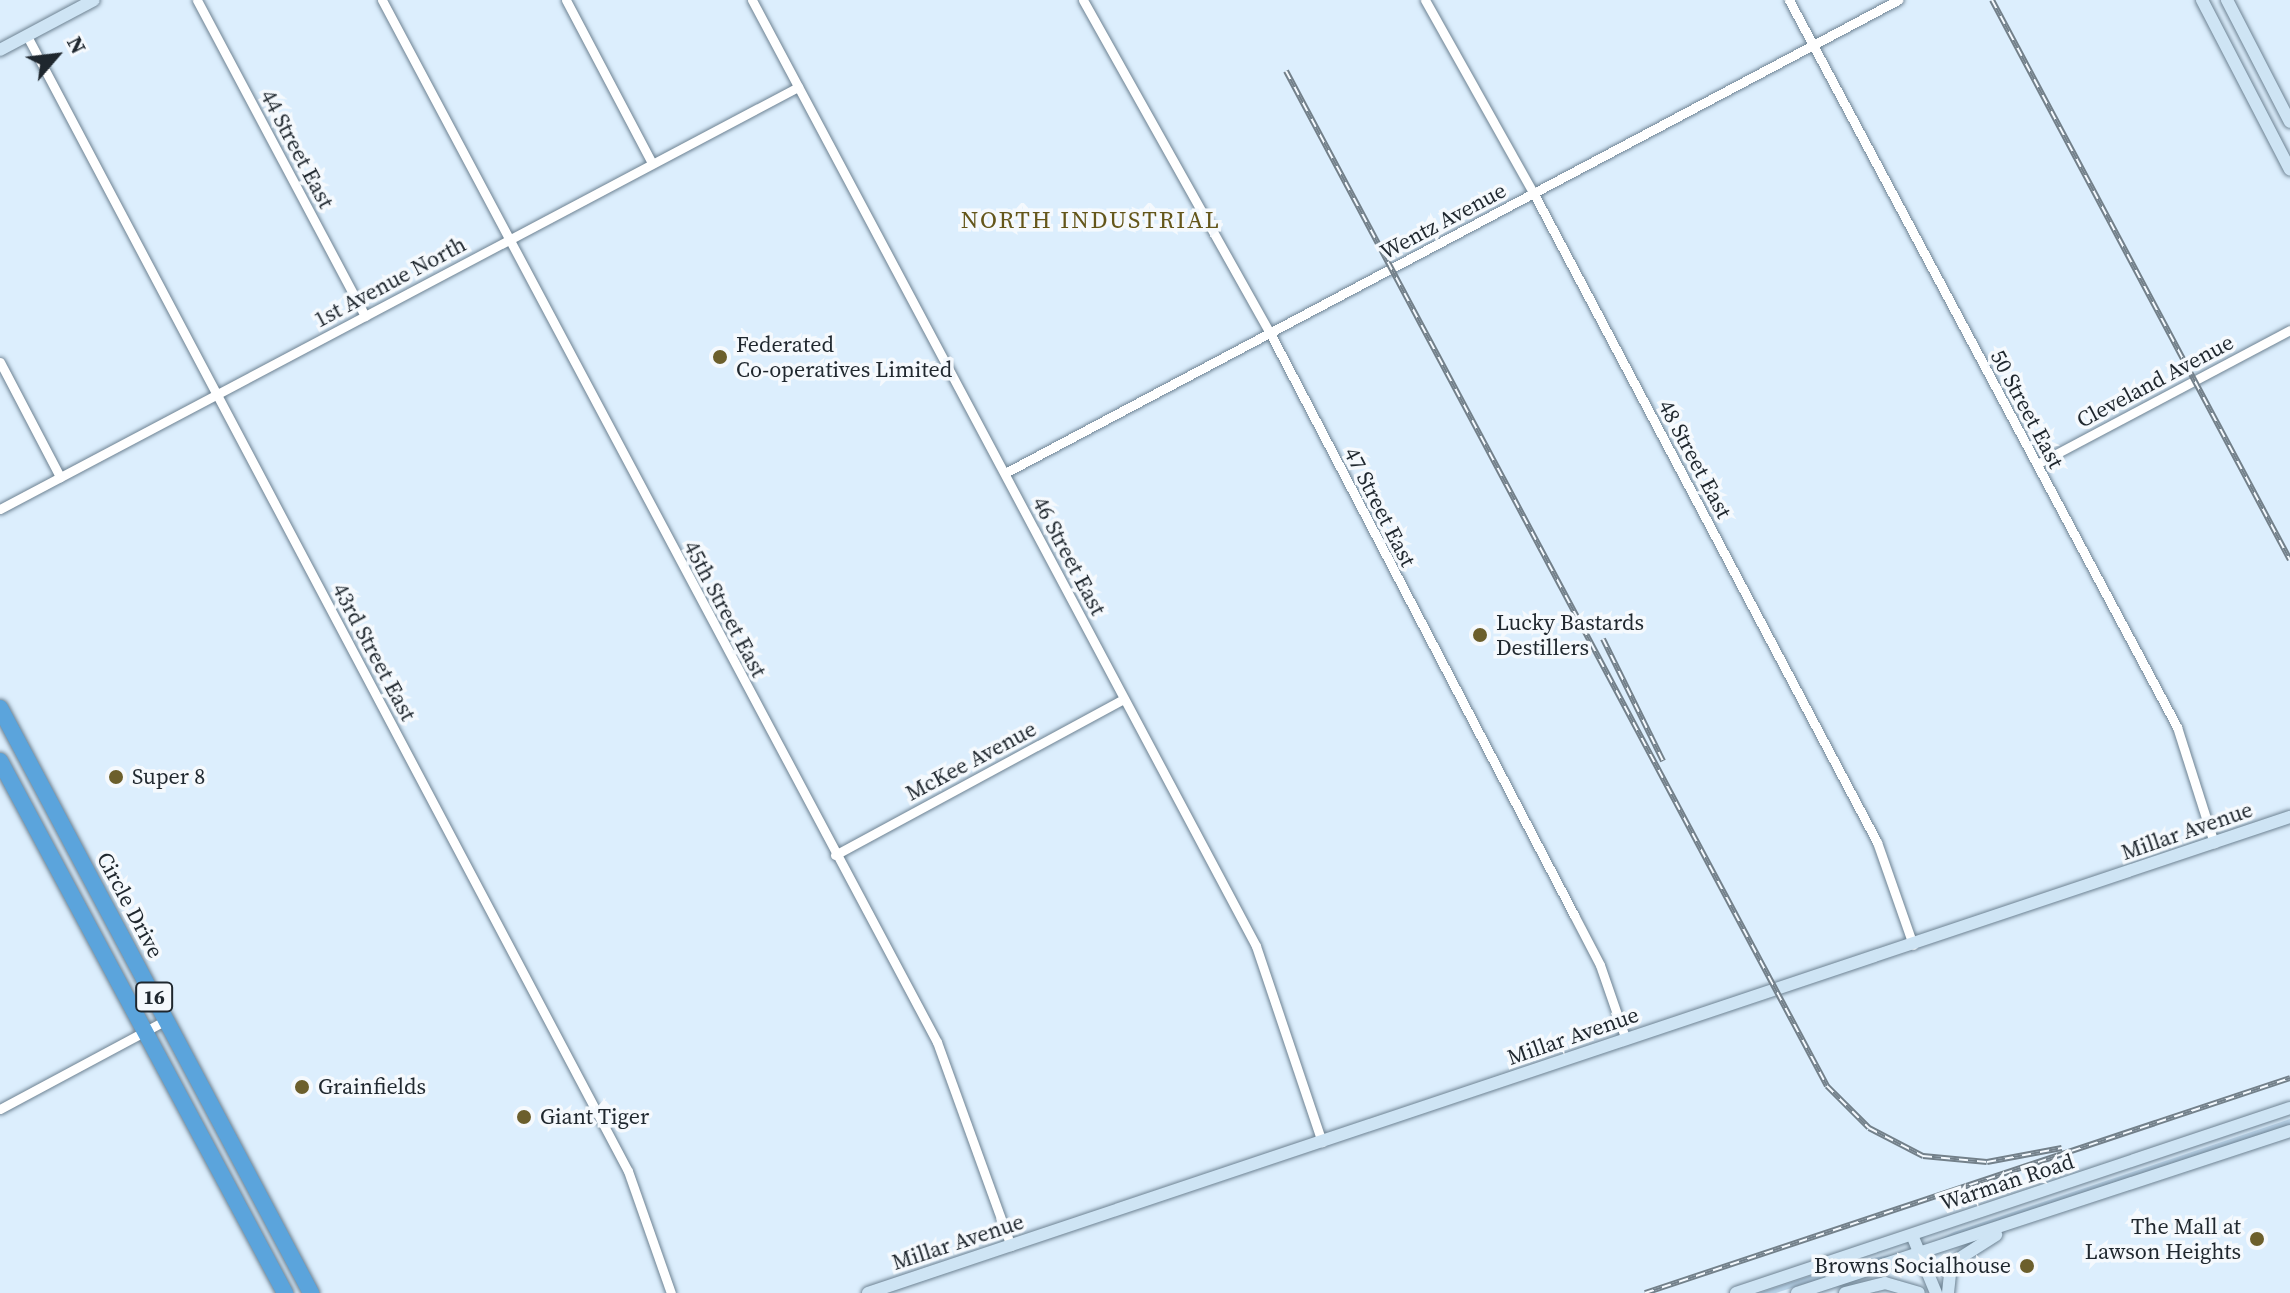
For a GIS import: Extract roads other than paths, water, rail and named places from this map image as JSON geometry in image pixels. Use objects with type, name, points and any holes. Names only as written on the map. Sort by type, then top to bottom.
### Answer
[{"type":"highway","name":"Circle Drive","points":[[0,708],[312,1290]]},
{"type":"highway","name":"16","points":[[0,761],[272,1269],[282,1293]]},
{"type":"street","points":[[0,50],[94,0]]},
{"type":"street","name":"44 Street East","points":[[197,0],[365,316]]},
{"type":"street","name":"45th Street East","points":[[382,0],[946,1061],[1011,1246]]},
{"type":"street","points":[[566,0],[652,163]]},
{"type":"street","name":"46 Street East","points":[[752,0],[1264,964],[1322,1142]]},
{"type":"street","name":"47 Street East","points":[[1083,0],[1269,331],[1587,940],[1626,1040]]},
{"type":"street","name":"48 Street East","points":[[1425,0],[1534,194],[1877,842],[1913,945]]},
{"type":"street","name":"50 Street East","points":[[1789,0],[2177,727],[2214,843]]},
{"type":"street","name":"Wentz Avenue","points":[[1005,473],[1898,0]]},
{"type":"street","points":[[2202,0],[2290,170]]},
{"type":"street","points":[[2227,0],[2290,122]]},
{"type":"street","name":"43rd Street East","points":[[27,36],[628,1171],[671,1293]]},
{"type":"street","name":"1st Avenue North","points":[[0,509],[798,87]]},
{"type":"street","name":"Cleveland Avenue","points":[[2037,464],[2290,330]]},
{"type":"street","points":[[0,362],[60,477]]},
{"type":"street","name":"McKee Avenue","points":[[835,855],[1124,699]]},
{"type":"street","name":"Millar Avenue","points":[[868,1293],[2290,817]]},
{"type":"street","points":[[0,1109],[166,1020]]},
{"type":"street","name":"Warman Road","points":[[1736,1293],[2290,1108]]},
{"type":"street","name":"Warman Road","points":[[1797,1293],[2290,1131]]},
{"type":"street","points":[[1948,1293],[1950,1273],[1960,1258],[2016,1223]]},
{"type":"street","points":[[1912,1235],[1936,1293]]},
{"type":"street","points":[[1845,1293],[1885,1283],[1919,1293]]},
{"type":"railway","points":[[1992,0],[2290,560]]},
{"type":"railway","points":[[1286,71],[1827,1086],[1869,1128],[1923,1156],[1987,1162],[2062,1148]]},
{"type":"railway","points":[[1603,639],[1663,761]]},
{"type":"railway","points":[[1645,1293],[2290,1078]]},
{"type":"place","name":"Federated Co-operatives Limited","points":[[720,357]]},
{"type":"place","name":"Lucky Bastards Destillers","points":[[1480,635]]},
{"type":"place","name":"Super 8","points":[[116,777]]},
{"type":"place","name":"Grainfields","points":[[302,1087]]},
{"type":"place","name":"Giant Tiger","points":[[524,1117]]},
{"type":"place","name":"The Mall at Lawson Heights","points":[[2257,1239]]},
{"type":"place","name":"Browns Socialhouse","points":[[2027,1266]]},
{"type":"district","name":"NORTH INDUSTRIAL","points":[[1091,220]]}]
